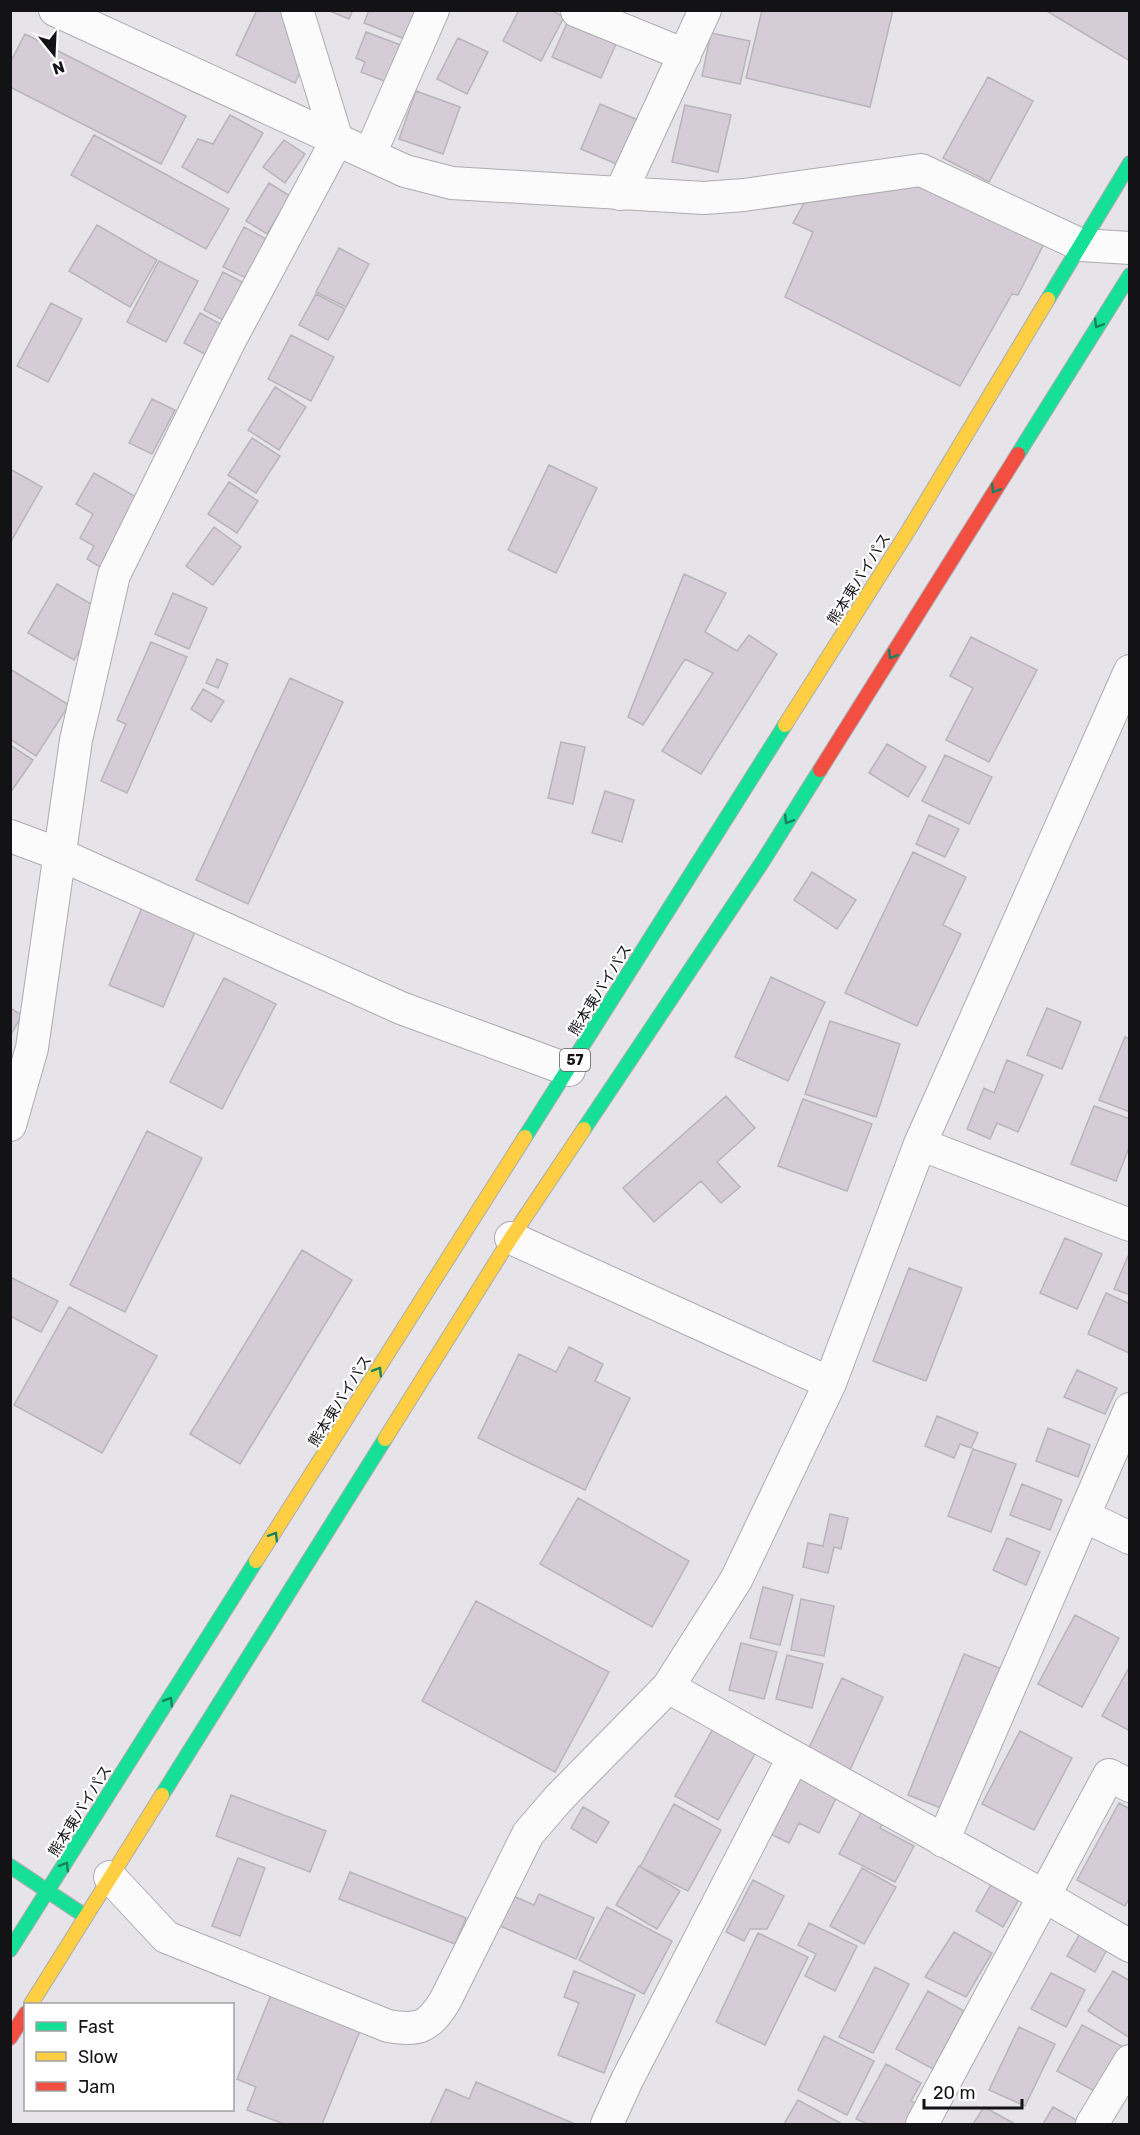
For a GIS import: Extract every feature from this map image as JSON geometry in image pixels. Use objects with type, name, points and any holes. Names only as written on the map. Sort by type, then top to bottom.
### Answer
[{"type":"main road","name":"熊本東バイパス","points":[[10,1950],[49,1892],[910,528],[1130,163]]},
{"type":"main road","points":[[32,2003],[511,1238],[763,861],[1130,275]]},
{"type":"main road","points":[[10,1866],[85,1916]]},
{"type":"main road","points":[[10,2038],[24,2016]]},
{"type":"street","points":[[56,10],[96,19],[336,140],[416,174],[452,183],[704,198],[744,195],[921,170],[1081,245],[1130,248]]},
{"type":"street","points":[[10,1125],[32,1048],[76,740],[114,575],[230,340],[336,140],[297,10]]},
{"type":"street","points":[[370,154],[433,10]]},
{"type":"street","points":[[620,194],[705,10]]},
{"type":"street","points":[[577,11],[685,55]]},
{"type":"street","points":[[110,1877],[166,1937],[388,2026],[410,2029],[423,2026],[435,2017],[521,1848],[538,1820],[668,1688],[736,1580],[830,1383],[920,1144],[1130,672]]},
{"type":"street","points":[[10,836],[59,854],[401,1008],[569,1070]]},
{"type":"street","points":[[920,1144],[1130,1225]]},
{"type":"street","points":[[511,1238],[830,1383]]},
{"type":"street","points":[[943,1841],[1130,1409]]},
{"type":"street","points":[[1084,1516],[1130,1538]]},
{"type":"street","points":[[668,1688],[1046,1897],[1130,1946]]},
{"type":"street","points":[[607,2124],[627,2080],[793,1758]]},
{"type":"street","points":[[922,2124],[1109,1776],[1130,1786]]},
{"type":"street","points":[[1092,2124],[1130,2061]]},
{"type":"building","points":[[257,10],[291,10],[308,56],[295,83],[236,55]]},
{"type":"building","points":[[327,10],[353,10],[349,19]]},
{"type":"building","points":[[369,10],[416,10],[405,39],[364,23]]},
{"type":"building","points":[[519,10],[551,10],[564,17],[541,61],[503,41]]},
{"type":"building","points":[[762,10],[893,10],[870,107],[746,78]]},
{"type":"building","points":[[1045,10],[1130,10],[1130,61]]},
{"type":"building","points":[[567,23],[616,44],[601,78],[552,57]]},
{"type":"building","points":[[366,32],[406,47],[392,84],[361,72],[365,62],[356,58]]},
{"type":"building","points":[[711,33],[750,41],[740,84],[702,76]]},
{"type":"building","points":[[25,34],[186,116],[161,164],[10,87],[10,63]]},
{"type":"building","points":[[458,38],[488,52],[467,94],[437,79]]},
{"type":"building","points":[[988,77],[1033,101],[989,182],[943,158]]},
{"type":"building","points":[[416,91],[460,107],[443,154],[399,139]]},
{"type":"building","points":[[600,104],[638,120],[619,165],[581,149]]},
{"type":"building","points":[[685,105],[731,115],[718,172],[672,162]]},
{"type":"building","points":[[230,115],[263,133],[228,193],[182,167],[198,139],[213,144]]},
{"type":"building","points":[[94,135],[229,209],[206,249],[71,175]]},
{"type":"building","points":[[284,140],[305,154],[285,183],[263,167]]},
{"type":"building","points":[[948,168],[1056,220],[1018,295],[1012,294],[960,386],[785,297],[813,232],[793,223],[808,196]]},
{"type":"building","points":[[269,183],[290,196],[267,234],[246,221]]},
{"type":"building","points":[[97,225],[157,260],[130,307],[69,271]]},
{"type":"building","points":[[244,227],[268,240],[246,278],[223,267]]},
{"type":"building","points":[[339,248],[369,264],[346,307],[316,292]]},
{"type":"building","points":[[159,261],[198,281],[166,342],[127,322]]},
{"type":"building","points":[[223,272],[246,284],[227,322],[204,310]]},
{"type":"building","points":[[316,294],[345,309],[328,340],[299,325]]},
{"type":"building","points":[[51,303],[82,319],[48,382],[17,366]]},
{"type":"building","points":[[200,313],[228,328],[212,358],[184,343]]},
{"type":"building","points":[[291,335],[334,357],[311,401],[268,379]]},
{"type":"building","points":[[275,387],[306,407],[279,450],[248,430]]},
{"type":"building","points":[[152,399],[175,410],[152,454],[129,443]]},
{"type":"building","points":[[252,438],[280,456],[256,493],[228,475]]},
{"type":"building","points":[[549,465],[597,488],[556,573],[508,550]]},
{"type":"building","points":[[10,469],[42,487],[10,543]]},
{"type":"building","points":[[94,473],[145,502],[105,570],[87,559],[94,546],[80,538],[93,514],[76,504]]},
{"type":"building","points":[[229,482],[258,501],[237,533],[208,514]]},
{"type":"building","points":[[214,527],[241,547],[213,585],[186,566]]},
{"type":"building","points":[[684,574],[726,593],[705,632],[737,651],[749,635],[777,654],[701,774],[662,751],[713,673],[685,659],[643,725],[628,717]]},
{"type":"building","points":[[57,584],[103,611],[74,660],[28,633]]},
{"type":"building","points":[[173,593],[207,608],[189,649],[155,634]]},
{"type":"building","points":[[971,637],[1037,670],[989,762],[946,740],[973,688],[950,676]]},
{"type":"building","points":[[151,642],[187,657],[127,793],[101,781],[126,724],[117,720]]},
{"type":"building","points":[[217,659],[228,664],[218,688],[206,683]]},
{"type":"building","points":[[10,669],[69,705],[36,756],[10,739]]},
{"type":"building","points":[[290,678],[343,702],[248,904],[196,880]]},
{"type":"building","points":[[203,689],[224,701],[211,722],[191,709]]},
{"type":"building","points":[[561,742],[585,747],[573,804],[548,798]]},
{"type":"building","points":[[887,744],[926,767],[908,797],[869,773]]},
{"type":"building","points":[[10,745],[33,760],[10,793]]},
{"type":"building","points":[[945,755],[992,777],[969,824],[922,801]]},
{"type":"building","points":[[605,791],[634,800],[622,842],[592,833]]},
{"type":"building","points":[[929,815],[959,829],[945,857],[916,844]]},
{"type":"building","points":[[913,852],[966,877],[943,925],[961,934],[917,1026],[845,993]]},
{"type":"building","points":[[812,872],[856,900],[837,929],[794,900]]},
{"type":"building","points":[[147,896],[201,918],[163,1007],[109,985]]},
{"type":"building","points":[[771,977],[825,1002],[788,1081],[735,1057]]},
{"type":"building","points":[[224,978],[276,1004],[222,1109],[170,1082]]},
{"type":"building","points":[[10,1008],[22,1015],[10,1036]]},
{"type":"building","points":[[1047,1008],[1081,1022],[1062,1069],[1027,1055]]},
{"type":"building","points":[[830,1021],[900,1044],[876,1117],[805,1094]]},
{"type":"building","points":[[1125,1037],[1130,1039],[1130,1112],[1099,1100]]},
{"type":"building","points":[[1007,1060],[1043,1075],[1018,1132],[997,1123],[990,1139],[967,1129],[984,1088],[994,1093]]},
{"type":"building","points":[[726,1096],[755,1128],[717,1162],[740,1187],[721,1203],[701,1181],[654,1222],[623,1188]]},
{"type":"building","points":[[803,1099],[872,1124],[847,1191],[778,1166]]},
{"type":"building","points":[[1094,1106],[1130,1119],[1130,1145],[1116,1181],[1071,1164]]},
{"type":"building","points":[[147,1131],[202,1158],[125,1312],[70,1285]]},
{"type":"building","points":[[1065,1238],[1102,1254],[1077,1309],[1040,1293]]},
{"type":"building","points":[[302,1250],[352,1280],[240,1464],[190,1434]]},
{"type":"building","points":[[1128,1256],[1130,1257],[1130,1295],[1114,1289]]},
{"type":"building","points":[[909,1268],[962,1288],[926,1381],[873,1361]]},
{"type":"building","points":[[10,1277],[58,1301],[41,1332],[10,1316]]},
{"type":"building","points":[[1106,1293],[1130,1304],[1129,1353],[1088,1334]]},
{"type":"building","points":[[69,1307],[157,1356],[102,1453],[14,1405]]},
{"type":"building","points":[[569,1347],[603,1364],[595,1381],[630,1398],[585,1490],[478,1438],[519,1354],[556,1372]]},
{"type":"building","points":[[1077,1370],[1117,1388],[1105,1414],[1064,1397]]},
{"type":"building","points":[[937,1416],[978,1433],[971,1448],[960,1444],[954,1458],[925,1446]]},
{"type":"building","points":[[1048,1428],[1090,1445],[1078,1477],[1036,1461]]},
{"type":"building","points":[[973,1449],[1016,1464],[991,1532],[948,1516]]},
{"type":"building","points":[[1022,1484],[1062,1500],[1050,1530],[1010,1515]]},
{"type":"building","points":[[578,1498],[689,1561],[652,1627],[540,1564]]},
{"type":"building","points":[[830,1514],[848,1518],[841,1549],[834,1547],[828,1573],[803,1567],[808,1543],[823,1546]]},
{"type":"building","points":[[1007,1538],[1040,1552],[1026,1585],[993,1570]]},
{"type":"building","points":[[763,1587],[793,1595],[780,1645],[750,1638]]},
{"type":"building","points":[[801,1599],[834,1606],[824,1656],[791,1650]]},
{"type":"building","points":[[476,1601],[609,1672],[555,1772],[422,1701]]},
{"type":"building","points":[[1075,1615],[1119,1638],[1082,1707],[1038,1684]]},
{"type":"building","points":[[741,1643],[777,1652],[764,1699],[729,1690]]},
{"type":"building","points":[[964,1654],[1007,1671],[951,1812],[908,1795]]},
{"type":"building","points":[[787,1655],[823,1664],[812,1708],[776,1699]]},
{"type":"building","points":[[1130,1666],[1130,1731],[1102,1716]]},
{"type":"building","points":[[842,1678],[883,1697],[850,1770],[808,1750]]},
{"type":"building","points":[[714,1727],[757,1750],[718,1820],[675,1796]]},
{"type":"building","points":[[1020,1731],[1072,1758],[1034,1830],[982,1804]]},
{"type":"building","points":[[797,1772],[839,1792],[819,1833],[799,1823],[789,1843],[768,1833]]},
{"type":"building","points":[[231,1795],[326,1831],[310,1872],[216,1836]]},
{"type":"building","points":[[1119,1803],[1130,1809],[1130,1897],[1125,1906],[1077,1880]]},
{"type":"building","points":[[674,1804],[721,1830],[688,1891],[640,1867]]},
{"type":"building","points":[[583,1807],[609,1822],[596,1843],[571,1828]]},
{"type":"building","points":[[863,1809],[885,1820],[880,1828],[914,1846],[895,1882],[839,1854]]},
{"type":"building","points":[[238,1858],[265,1868],[240,1936],[212,1926]]},
{"type":"building","points":[[639,1866],[680,1891],[657,1929],[616,1905]]},
{"type":"building","points":[[862,1868],[896,1887],[864,1944],[830,1926]]},
{"type":"building","points":[[350,1872],[466,1918],[455,1944],[339,1899]]},
{"type":"building","points":[[997,1874],[1025,1889],[1003,1927],[976,1911]]},
{"type":"building","points":[[753,1880],[784,1896],[767,1929],[750,1929],[744,1941],[726,1932]]},
{"type":"building","points":[[539,1894],[594,1918],[576,1959],[498,1925],[511,1895],[534,1905]]},
{"type":"building","points":[[607,1907],[672,1941],[644,1994],[579,1960]]},
{"type":"building","points":[[809,1923],[857,1946],[835,1991],[805,1976],[816,1954],[798,1945]]},
{"type":"building","points":[[1085,1925],[1112,1940],[1095,1972],[1067,1956]]},
{"type":"building","points":[[954,1932],[992,1953],[966,1997],[925,1977]]},
{"type":"building","points":[[758,1933],[808,1957],[765,2045],[716,2022]]},
{"type":"building","points":[[875,1967],[909,1984],[873,2053],[839,2037]]},
{"type":"building","points":[[574,1971],[635,1995],[604,2073],[558,2055],[579,2003],[564,1997]]},
{"type":"building","points":[[1113,1971],[1130,1981],[1130,2038],[1088,2011]]},
{"type":"building","points":[[1051,1973],[1085,1990],[1066,2027],[1031,2009]]},
{"type":"building","points":[[928,1991],[964,2011],[933,2069],[896,2049]]},
{"type":"building","points":[[271,1995],[360,2031],[322,2124],[284,2124],[247,2110],[256,2087],[237,2079]]},
{"type":"building","points":[[1082,2025],[1125,2048],[1100,2094],[1057,2071]]},
{"type":"building","points":[[1019,2027],[1055,2044],[1025,2106],[989,2090]]},
{"type":"building","points":[[824,2036],[874,2061],[847,2115],[798,2090]]},
{"type":"building","points":[[886,2064],[921,2083],[911,2101],[922,2106],[912,2124],[868,2124],[856,2119]]},
{"type":"building","points":[[476,2082],[575,2124],[430,2124],[446,2089],[469,2099]]},
{"type":"building","points":[[798,2100],[842,2124],[784,2124]]},
{"type":"building","points":[[984,2107],[1015,2124],[973,2124]]},
{"type":"building","points":[[1053,2107],[1080,2122],[1079,2124],[1043,2124]]},
{"type":"traffic: fast","points":[[1048,299],[1130,163]]},
{"type":"traffic: fast","points":[[1018,454],[1130,275]]},
{"type":"traffic: fast","points":[[525,1137],[785,725]]},
{"type":"traffic: fast","points":[[584,1129],[763,861],[820,770]]},
{"type":"traffic: fast","points":[[162,1795],[385,1439]]},
{"type":"traffic: fast","points":[[10,1950],[256,1561]]},
{"type":"traffic: fast","points":[[10,1866],[85,1916]]},
{"type":"traffic: slow","points":[[785,725],[910,528],[1048,299]]},
{"type":"traffic: slow","points":[[385,1439],[511,1238],[584,1129]]},
{"type":"traffic: slow","points":[[256,1561],[525,1137]]},
{"type":"traffic: slow","points":[[32,2003],[162,1795]]},
{"type":"traffic: jam","points":[[820,770],[1018,454]]},
{"type":"traffic: jam","points":[[10,2038],[24,2016]]}]
